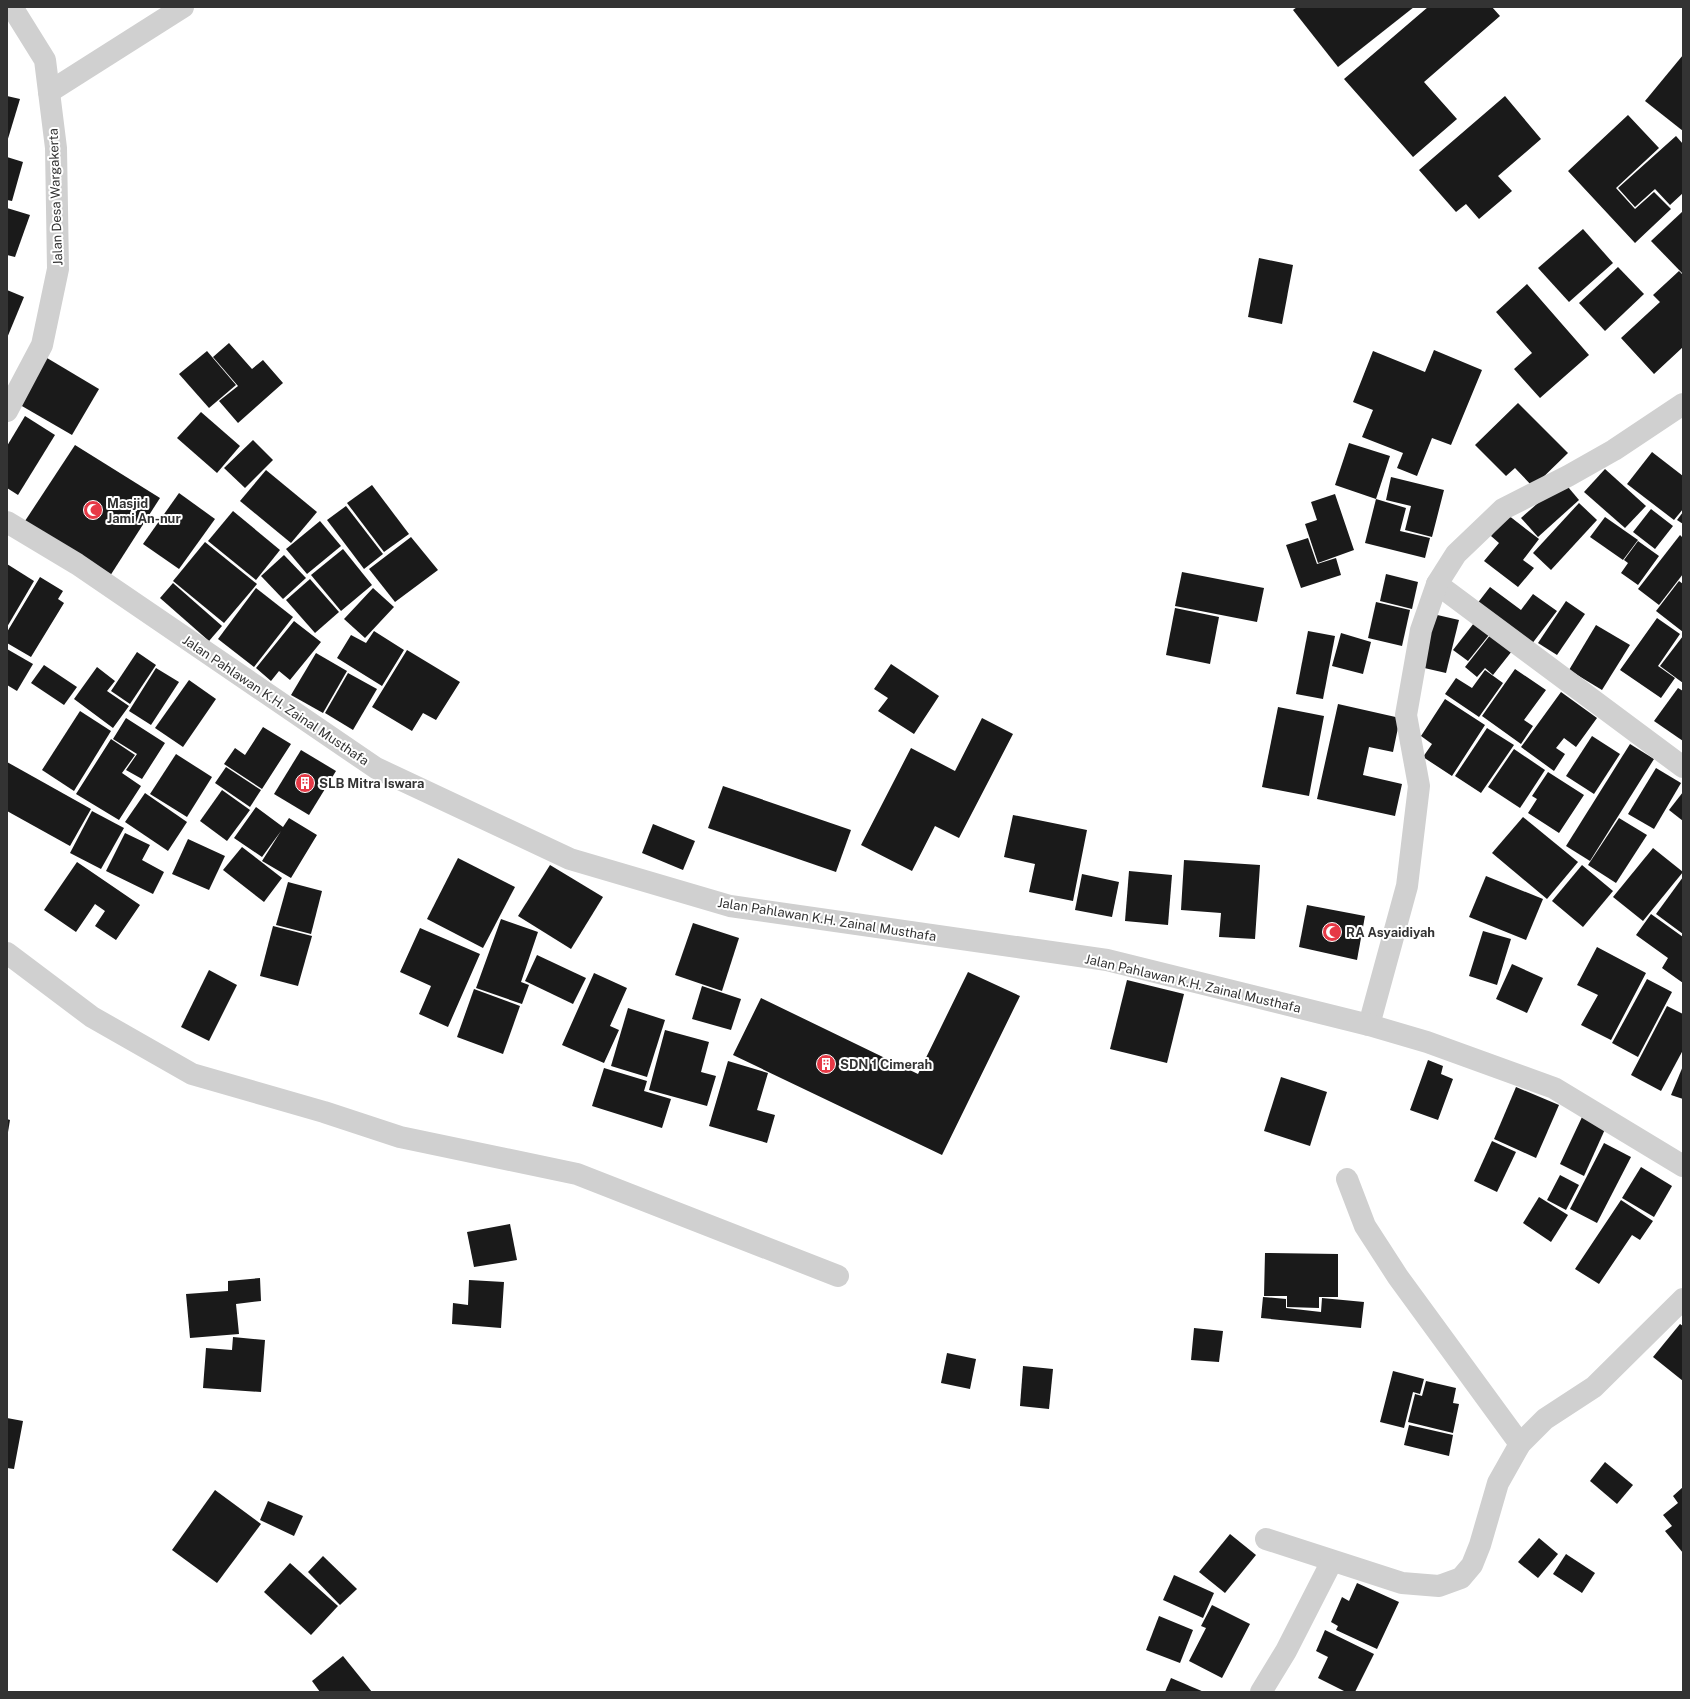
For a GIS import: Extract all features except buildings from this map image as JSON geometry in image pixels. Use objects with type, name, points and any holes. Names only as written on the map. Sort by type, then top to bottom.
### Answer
[{"type":"street","name":"Jalan Desa Wargakerta","points":[[7,411],[42,345],[58,269],[56,148],[45,60],[12,7]]},
{"type":"street","points":[[49,92],[183,7]]},
{"type":"street","points":[[1369,1025],[1407,886],[1419,786],[1406,715],[1422,630],[1437,584],[1456,554],[1504,508],[1568,476],[1614,450],[1683,404]]},
{"type":"street","name":"Jalan Pahlawan K.H. Zainal Musthafa","points":[[7,522],[77,564],[376,768],[570,859],[730,906],[1107,960],[1369,1025],[1427,1042],[1554,1088],[1683,1166]]},
{"type":"street","points":[[1437,584],[1683,767]]},
{"type":"street","points":[[7,953],[92,1018],[192,1074],[324,1112],[400,1137],[577,1174],[838,1276]]},
{"type":"street","points":[[1347,1179],[1365,1226],[1377,1245],[1398,1277],[1520,1444]]},
{"type":"street","points":[[1266,1539],[1402,1583],[1439,1586],[1461,1578],[1472,1565],[1480,1545],[1498,1483],[1520,1444],[1545,1420],[1594,1387],[1683,1299]]},
{"type":"street","points":[[1261,1692],[1286,1651],[1332,1561]]},
{"type":"place","name":"Masjid Jami An-nur","points":[[93,510]]},
{"type":"place","name":"SLB Mitra Iswara","points":[[305,783]]},
{"type":"place","name":"RA Asyaidiyah","points":[[1332,932]]},
{"type":"place","name":"SDN 1 Cimerah","points":[[826,1064]]}]
